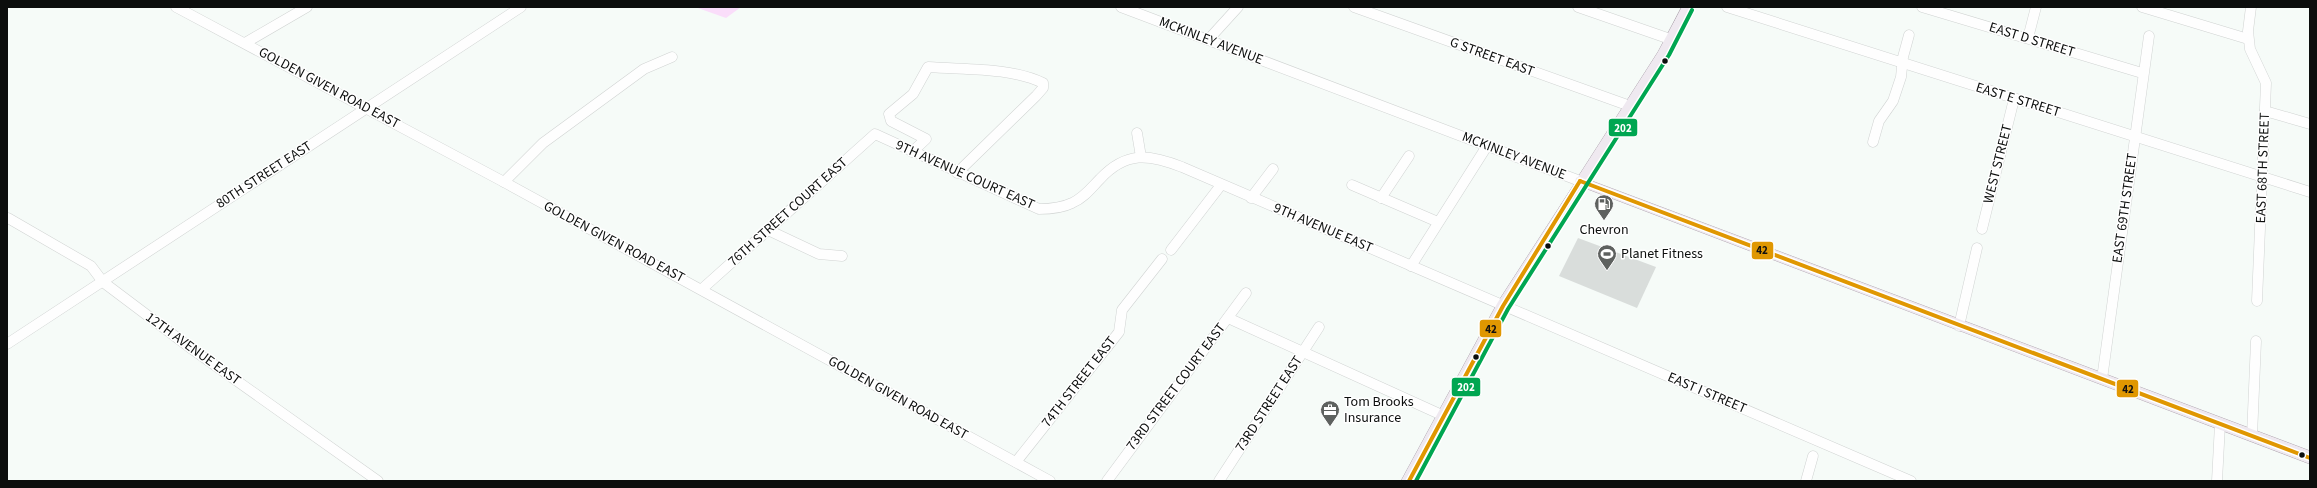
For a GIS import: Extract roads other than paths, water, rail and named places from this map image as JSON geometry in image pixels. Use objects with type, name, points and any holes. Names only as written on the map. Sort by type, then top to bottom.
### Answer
[{"type":"main road","points":[[1409,481],[1503,306],[1580,181],[1630,106],[1670,39],[1687,7]]},
{"type":"main road","name":"MCKINLEY AVENUE","points":[[1580,181],[2310,458]]},
{"type":"street","name":"GOLDEN GIVEN ROAD EAST","points":[[176,7],[367,108],[702,289],[1050,481]]},
{"type":"street","points":[[245,43],[307,7]]},
{"type":"street","name":"80TH STREET EAST","points":[[7,344],[521,7]]},
{"type":"street","name":"MCKINLEY AVENUE","points":[[1121,7],[1580,181]]},
{"type":"street","points":[[1208,40],[1238,7]]},
{"type":"street","name":"G STREET EAST","points":[[1354,7],[1630,106]]},
{"type":"street","points":[[1578,7],[1670,39]]},
{"type":"street","name":"EAST E STREET","points":[[1727,7],[2310,192]]},
{"type":"street","name":"EAST D STREET","points":[[1922,7],[2142,73]]},
{"type":"street","points":[[2028,38],[2036,7]]},
{"type":"street","points":[[2142,7],[2248,39]]},
{"type":"street","name":"EAST 68TH STREET","points":[[2251,7],[2248,39],[2251,54],[2265,77],[2258,302]]},
{"type":"street","points":[[1873,142],[1879,121],[1893,101],[1904,64],[1903,57],[1909,34]]},
{"type":"street","name":"EAST 69TH STREET","points":[[2102,379],[2142,73],[2149,36]]},
{"type":"street","points":[[504,182],[543,143],[644,68],[672,58]]},
{"type":"street","points":[[912,152],[926,139],[891,121],[890,114],[913,94],[928,67],[1022,76],[1038,79],[1043,83],[1043,88],[1036,96],[957,173]]},
{"type":"street","name":"WEST STREET","points":[[1982,229],[2014,99]]},
{"type":"street","points":[[2265,111],[2310,124]]},
{"type":"street","points":[[1137,133],[1141,157]]},
{"type":"street","name":"9TH AVENUE COURT EAST","points":[[875,134],[1029,206],[1039,209],[1056,208],[1068,205],[1082,197],[1113,166],[1131,158],[1141,157]]},
{"type":"street","name":"76TH STREET COURT EAST","points":[[702,289],[875,134]]},
{"type":"street","points":[[1411,266],[1487,146]]},
{"type":"street","points":[[1381,198],[1409,156]]},
{"type":"street","name":"9TH AVENUE EAST","points":[[1141,157],[1165,162],[1221,185],[1503,306]]},
{"type":"street","points":[[1251,198],[1273,169]]},
{"type":"street","points":[[1171,250],[1221,185]]},
{"type":"street","points":[[1352,185],[1438,222]]},
{"type":"street","name":"12TH AVENUE EAST","points":[[8,218],[91,266],[103,282],[192,349],[378,481]]},
{"type":"street","points":[[768,230],[819,254],[842,256]]},
{"type":"street","points":[[1959,326],[1977,248]]},
{"type":"street","name":"74TH STREET EAST","points":[[1016,462],[1119,332],[1122,310],[1162,259]]},
{"type":"street","name":"73RD STREET COURT EAST","points":[[1107,481],[1246,293]]},
{"type":"street","name":"EAST I STREET","points":[[1503,306],[1911,481]]},
{"type":"street","points":[[1228,318],[1444,416]]},
{"type":"street","name":"73RD STREET EAST","points":[[1218,481],[1319,327]]},
{"type":"street","points":[[2252,436],[2256,341]]},
{"type":"street","points":[[2217,481],[2220,424]]},
{"type":"street","points":[[1806,481],[1813,456]]},
{"type":"place","name":"Chevron","points":[[1604,221]]},
{"type":"place","name":"Planet Fitness","points":[[1607,271]]},
{"type":"place","name":"Tom Brooks Insurance","points":[[1330,427]]}]
